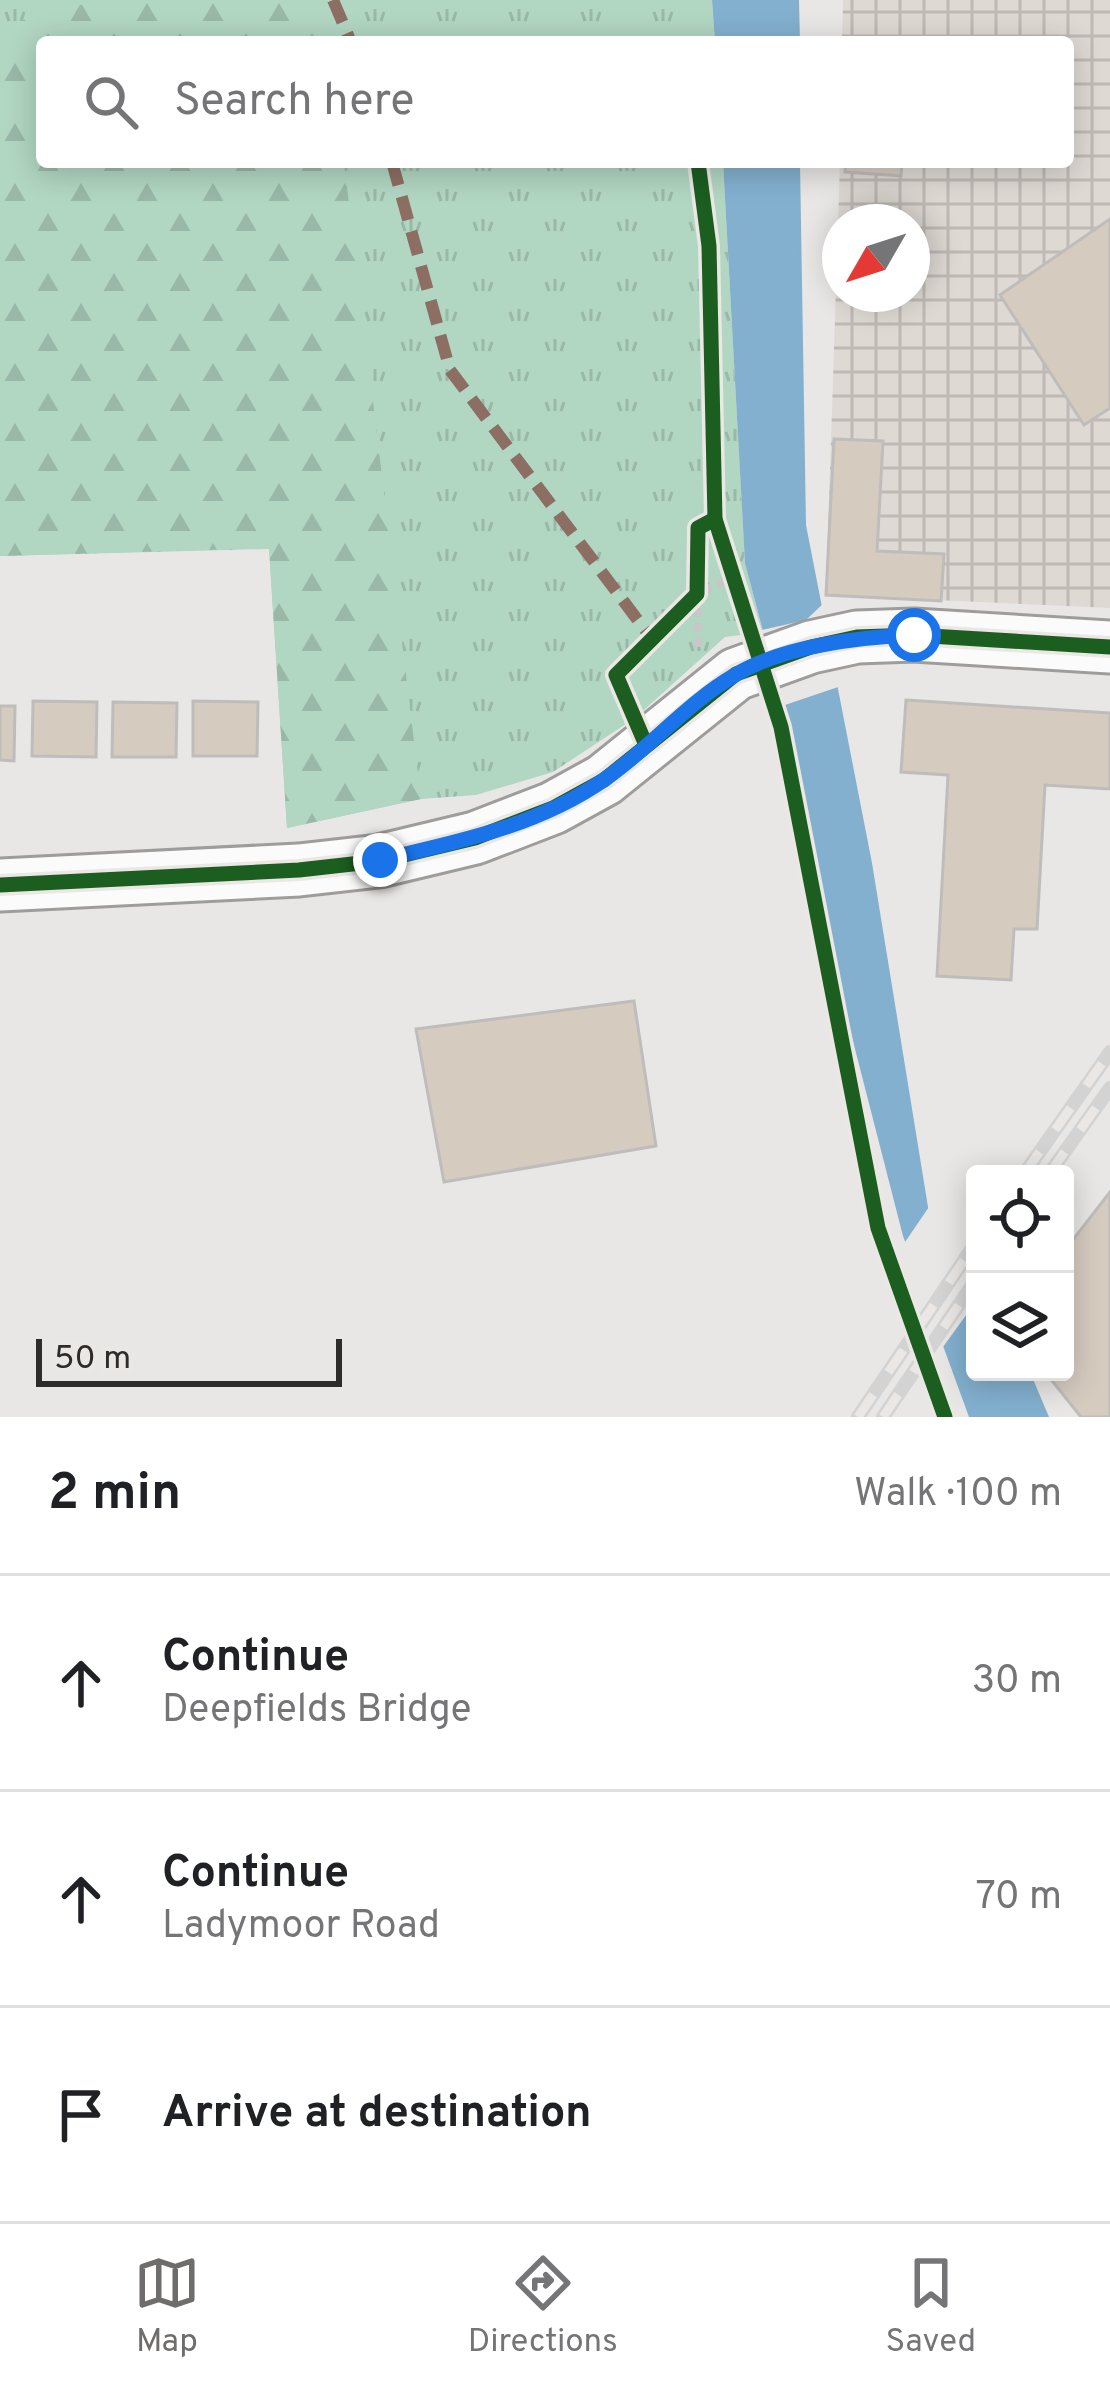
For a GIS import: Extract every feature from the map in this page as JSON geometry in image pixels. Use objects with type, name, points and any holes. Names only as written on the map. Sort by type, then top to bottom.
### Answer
[{"type":"street","points":[[0,885],[299,870],[380,860],[476,838],[553,808],[604,780],[717,688],[811,647],[857,637],[914,635],[1110,647]]},
{"type":"path","points":[[728,557],[740,597]]},
{"type":"path","points":[[697,572],[697,594],[717,688]]},
{"type":"path","points":[[682,609],[697,594],[734,576]]},
{"type":"shaded area","points":[[843,0],[1110,0],[1110,608],[826,595],[835,312],[930,312],[930,204],[839,204],[840,168],[1074,168],[1074,36],[842,36]]},
{"type":"green space","points":[[0,0],[712,0],[715,36],[36,36],[36,168],[723,168],[745,562],[763,632],[725,637],[635,718],[553,772],[476,795],[421,799],[287,828],[269,549],[0,556]]},
{"type":"green space","points":[[99,0],[314,0],[324,36],[36,36],[36,168],[345,168],[421,799],[287,828],[269,548],[0,556],[0,26]]},
{"type":"water","points":[[712,0],[799,0],[800,36],[715,36]]},
{"type":"water","points":[[723,168],[800,168],[806,525],[872,863],[929,1213],[966,1303],[966,1381],[1034,1381],[1049,1417],[969,1417],[903,1236],[825,932],[779,692],[745,563]]},
{"type":"pier","points":[[826,601],[844,685],[776,708],[757,631],[806,620]]},
{"type":"pier","points":[[933,1201],[966,1291],[966,1315],[940,1351],[901,1248]]},
{"type":"building","points":[[845,168],[902,168],[901,176],[845,172]]},
{"type":"building","points":[[1110,219],[1110,408],[1084,425],[1000,295]]},
{"type":"building","points":[[834,439],[883,441],[877,551],[944,554],[941,601],[826,595]]},
{"type":"building","points":[[906,700],[1110,713],[1110,789],[1045,785],[1037,929],[1014,929],[1011,980],[937,976],[948,775],[901,772]]},
{"type":"building","points":[[33,701],[97,702],[96,757],[32,756]]},
{"type":"building","points":[[193,701],[258,702],[257,756],[193,756]]},
{"type":"building","points":[[113,702],[177,703],[176,757],[112,757]]},
{"type":"building","points":[[0,706],[15,706],[14,761],[0,760]]},
{"type":"building","points":[[634,1001],[656,1146],[444,1182],[416,1029]]},
{"type":"building","points":[[1110,1192],[1110,1417],[1081,1417],[1052,1381],[1074,1381],[1074,1238]]},
{"type":"railway","points":[[1030,1165],[1110,1052]]},
{"type":"railway","points":[[1055,1165],[1110,1088]]},
{"type":"railway","points":[[858,1417],[966,1257]]},
{"type":"railway","points":[[883,1417],[966,1294]]},
{"type":"marked path","points":[[333,0],[348,36]]},
{"type":"marked path","points":[[394,168],[450,370],[652,639]]},
{"type":"cycle path","points":[[699,168],[709,246],[715,519],[781,727],[878,1228],[945,1417]]},
{"type":"cycle path","points":[[646,745],[616,675],[697,594],[698,528],[715,519]]},
{"type":"cycle path","points":[[0,885],[299,870],[379,861],[475,838],[553,808],[604,780],[736,674],[811,647],[857,637],[914,635],[1110,647]]},
{"type":"route","points":[[380,860],[476,838],[553,808],[604,780],[736,674],[811,647],[857,637],[914,635]]}]
